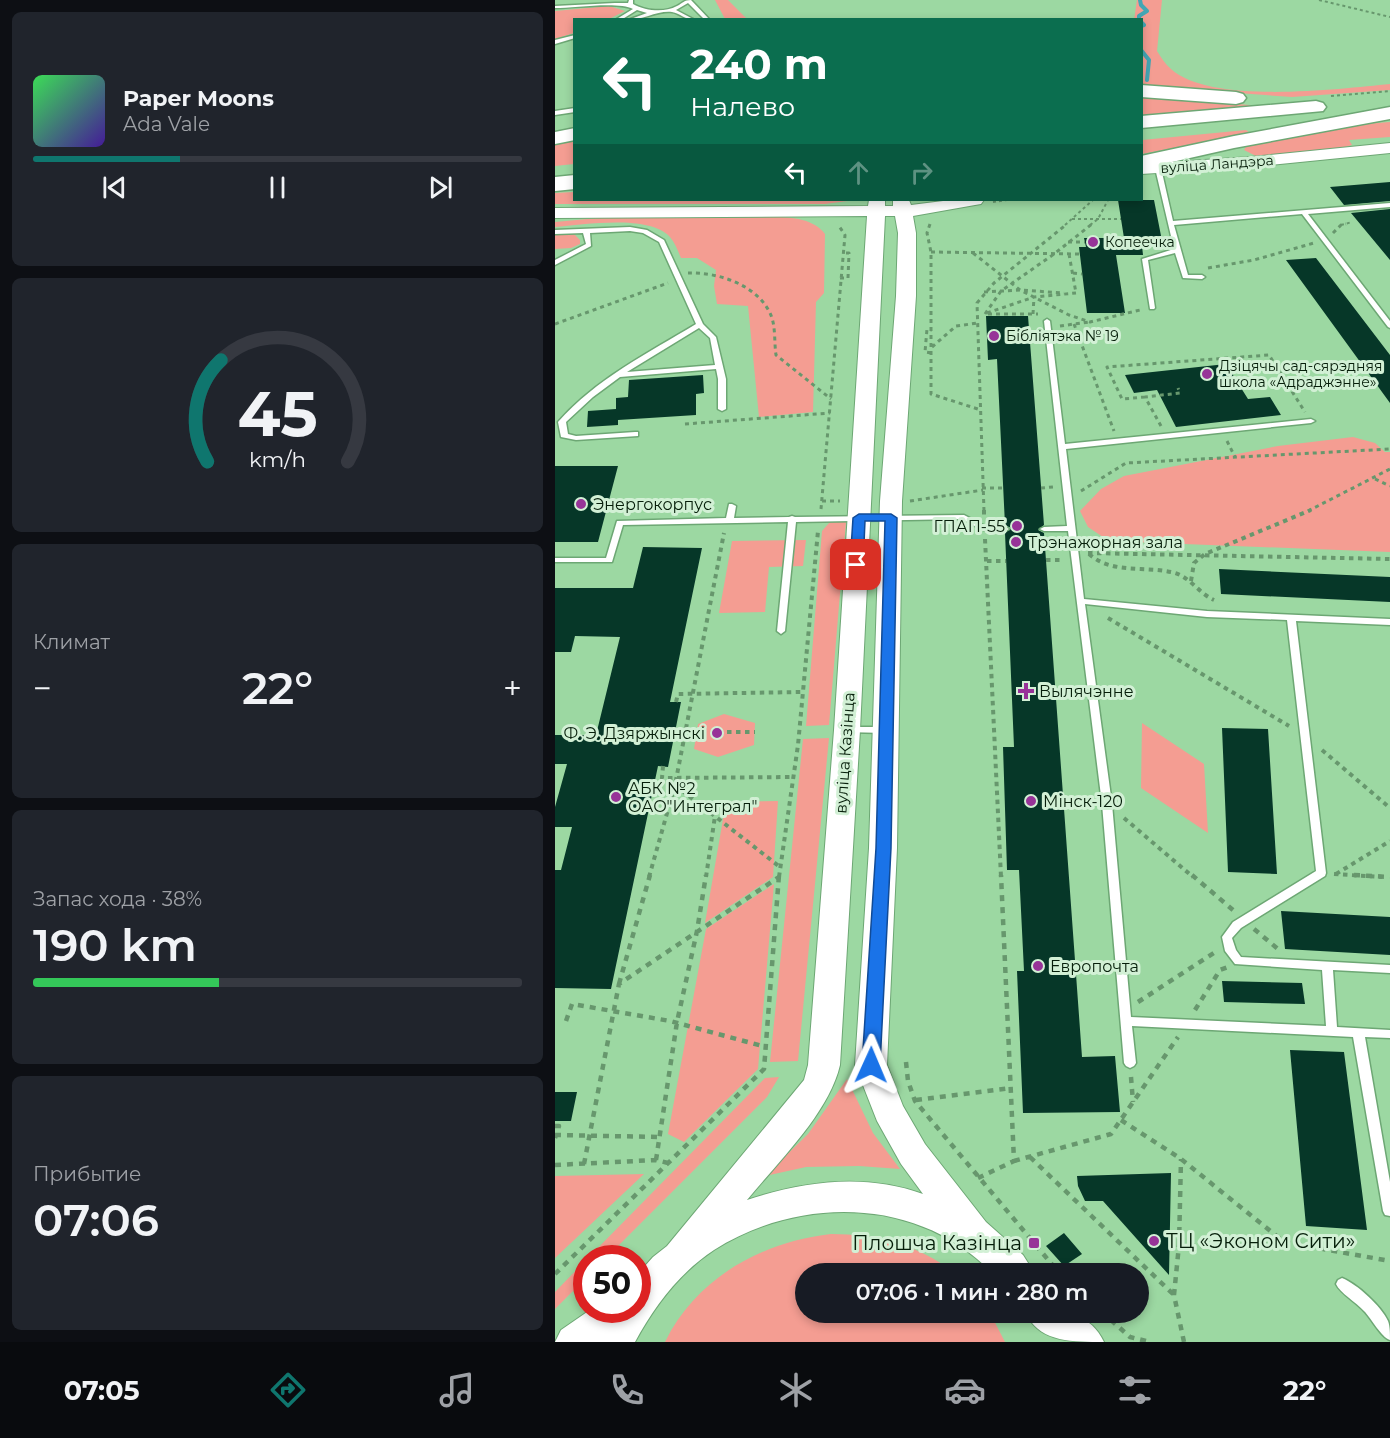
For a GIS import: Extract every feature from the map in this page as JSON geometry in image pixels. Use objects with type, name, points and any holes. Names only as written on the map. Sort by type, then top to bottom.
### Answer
[{"type":"highway","points":[[1143,91],[1388,107]]},
{"type":"highway","points":[[1143,122],[1388,107]]},
{"type":"highway","points":[[1147,167],[1234,142],[1388,107]]},
{"type":"highway","points":[[1143,133],[1283,115]]},
{"type":"highway","points":[[555,138],[573,134]]},
{"type":"highway","points":[[1234,142],[1237,149],[1251,162]]},
{"type":"highway","points":[[555,172],[573,170]]},
{"type":"highway","points":[[555,184],[573,182]]},
{"type":"main road","name":"вуліца Ландэра","points":[[1147,167],[1251,162],[1390,148]]},
{"type":"main road","points":[[555,206],[877,206],[939,201]]},
{"type":"main road","points":[[903,205],[925,210],[970,201]]},
{"type":"main road","points":[[903,205],[907,233],[899,510],[871,1065],[878,1092],[893,1123],[929,1176],[973,1233],[1005,1263]]},
{"type":"main road","points":[[555,213],[815,213],[877,206]]},
{"type":"main road","name":"вуліца Казінца","points":[[677,1259],[812,1096],[820,1081],[826,1052],[877,206]]},
{"type":"main road","points":[[815,213],[853,222],[874,234]]},
{"type":"main road","points":[[651,1280],[721,1227],[756,1212],[788,1202],[831,1195],[855,1195],[896,1200],[936,1213],[973,1233]]},
{"type":"main road","points":[[651,1288],[677,1259]]},
{"type":"main road","points":[[574,1342],[602,1323]]},
{"type":"main road","points":[[615,1342],[626,1323]]},
{"type":"main road","points":[[1049,1324],[1085,1342]]},
{"type":"lane","points":[[566,0],[596,2]]},
{"type":"lane","points":[[557,7],[617,0]]},
{"type":"lane","points":[[636,18],[672,10],[680,7],[687,0],[706,18]]},
{"type":"lane","points":[[557,7],[615,3],[655,12]]},
{"type":"lane","points":[[619,18],[632,5]]},
{"type":"lane","points":[[672,10],[689,18]]},
{"type":"lane","points":[[555,42],[573,37]]},
{"type":"lane","points":[[555,113],[573,110]]},
{"type":"lane","points":[[1147,167],[1171,223],[1176,250],[1185,277],[1202,277]]},
{"type":"lane","points":[[1171,223],[1390,205]]},
{"type":"lane","points":[[1304,212],[1390,326]]},
{"type":"lane","points":[[555,232],[630,229],[655,236],[668,251],[700,325],[713,337],[722,379],[722,409]]},
{"type":"lane","points":[[557,260],[589,245],[586,230]]},
{"type":"lane","points":[[1152,308],[1146,259],[1176,250]]},
{"type":"lane","points":[[1045,320],[1107,804],[1130,1063]]},
{"type":"lane","points":[[635,434],[576,438],[564,435],[562,422],[590,395],[618,375],[700,325]]},
{"type":"lane","points":[[618,375],[720,367]]},
{"type":"lane","points":[[1062,447],[1311,421]]},
{"type":"lane","points":[[730,520],[732,506]]},
{"type":"lane","points":[[555,560],[609,560],[620,524],[819,517],[859,518],[899,510],[963,518],[985,530],[1005,529]]},
{"type":"lane","points":[[781,631],[792,518]]},
{"type":"lane","points":[[1044,529],[1071,528]]},
{"type":"lane","points":[[1080,601],[1207,614],[1390,622]]},
{"type":"lane","points":[[1291,619],[1321,873],[1237,925],[1227,937],[1228,944],[1232,955],[1239,961],[1390,969]]},
{"type":"lane","points":[[847,730],[887,730]]},
{"type":"lane","points":[[1327,966],[1332,1030]]},
{"type":"lane","points":[[1125,1016],[1390,1034]]},
{"type":"lane","points":[[1358,1032],[1389,1211]]},
{"type":"lane","points":[[1342,1284],[1359,1295],[1375,1311],[1390,1334]]},
{"type":"path","points":[[1319,0],[1390,17]]},
{"type":"path","points":[[1014,1161],[982,489],[977,303],[983,292],[1002,275],[1030,255],[1092,201]]},
{"type":"path","points":[[985,314],[1001,291],[1054,254],[1066,242],[1098,219],[1108,201]]},
{"type":"path","points":[[1072,219],[1121,219]]},
{"type":"path","points":[[1254,260],[1325,240],[1341,225],[1360,220]]},
{"type":"path","points":[[555,1274],[764,1069],[779,877],[794,777],[803,692],[845,235],[840,226],[832,221]]},
{"type":"path","points":[[927,233],[931,252],[931,394],[981,410]]},
{"type":"path","points":[[1066,242],[1085,242]]},
{"type":"path","points":[[931,252],[1080,254]]},
{"type":"path","points":[[840,278],[848,278],[849,253],[842,253]]},
{"type":"path","points":[[973,253],[1020,290],[1069,315],[1090,322]]},
{"type":"path","points":[[1069,254],[1076,293]]},
{"type":"path","points":[[555,324],[679,277],[699,272],[723,277],[739,284],[770,312],[776,355],[831,399]]},
{"type":"path","points":[[1073,273],[1082,274]]},
{"type":"path","points":[[983,292],[1020,290],[1076,293]]},
{"type":"path","points":[[978,317],[1034,297],[1076,293]]},
{"type":"path","points":[[1032,314],[1034,297]]},
{"type":"path","points":[[985,314],[1032,314],[1045,320],[1074,324],[1152,308]]},
{"type":"path","points":[[1032,314],[1045,320]]},
{"type":"path","points":[[1060,314],[1069,315]]},
{"type":"path","points":[[931,347],[956,326],[978,323]]},
{"type":"path","points":[[1074,324],[1118,442]]},
{"type":"path","points":[[931,352],[925,352],[927,330],[932,330]]},
{"type":"path","points":[[979,337],[987,337]]},
{"type":"path","points":[[1178,388],[1181,393],[1122,399],[1107,367],[1269,356],[1311,421]]},
{"type":"path","points":[[1145,397],[1165,434]]},
{"type":"path","points":[[685,424],[830,413]]},
{"type":"path","points":[[1068,499],[1126,463],[1390,449]]},
{"type":"path","points":[[1191,582],[1194,562],[1205,554],[1325,504],[1390,470]]},
{"type":"path","points":[[1375,478],[1390,486]]},
{"type":"path","points":[[899,510],[982,489],[1003,488]]},
{"type":"path","points":[[791,531],[818,531]]},
{"type":"path","points":[[583,1164],[619,984],[677,777],[723,533],[735,532]]},
{"type":"path","points":[[1074,551],[1390,559]]},
{"type":"path","points":[[1089,553],[1099,564],[1175,572],[1211,599],[1223,600]]},
{"type":"path","points":[[987,561],[1006,561]]},
{"type":"path","points":[[1080,601],[1305,736],[1390,808]]},
{"type":"path","points":[[676,702],[678,694],[803,692]]},
{"type":"path","points":[[727,732],[755,732]]},
{"type":"path","points":[[663,766],[662,778],[794,777]]},
{"type":"path","points":[[675,785],[780,867]]},
{"type":"path","points":[[1107,804],[1297,965]]},
{"type":"path","points":[[656,1160],[715,816]]},
{"type":"path","points":[[1390,841],[1336,874],[1390,876]]},
{"type":"path","points":[[619,984],[779,877]]},
{"type":"path","points":[[1125,1016],[1228,944]]},
{"type":"path","points":[[566,1021],[572,1004],[615,1009],[678,1022],[766,1047]]},
{"type":"path","points":[[906,1062],[908,1080],[915,1101],[1051,1263]]},
{"type":"path","points":[[1130,1063],[1133,1103]]},
{"type":"path","points":[[915,1101],[1011,1088]]},
{"type":"path","points":[[978,1178],[1014,1161],[1111,1134],[1121,1120],[1181,1159],[1284,1242]]},
{"type":"path","points":[[555,1126],[559,1125],[555,1136],[660,1137]]},
{"type":"path","points":[[1030,1157],[1174,1295]]},
{"type":"path","points":[[1181,1159],[1179,1245],[1174,1295],[1184,1342]]},
{"type":"path","points":[[555,1165],[656,1160],[668,1163]]},
{"type":"path","points":[[1179,1245],[1221,1247],[1284,1242],[1390,1261]]},
{"type":"path","points":[[1114,1323],[1130,1337],[1150,1342]]},
{"type":"shaded area","points":[[715,0],[728,0],[746,18],[724,18]]},
{"type":"shaded area","points":[[1137,0],[1162,0],[1157,51],[1171,69],[1190,80],[1215,87],[1244,91],[1308,91],[1390,84],[1390,90],[1292,97],[1143,86],[1143,18],[1134,18]]},
{"type":"shaded area","points":[[609,6],[625,11],[611,18],[573,18],[573,33],[555,39],[555,11]]},
{"type":"shaded area","points":[[1143,95],[1270,107],[1143,118]]},
{"type":"shaded area","points":[[1390,122],[1390,137],[1349,140],[1352,145],[1335,150],[1258,157],[1244,150],[1247,145],[1353,125]]},
{"type":"shaded area","points":[[1246,130],[1250,133],[1143,154],[1143,140]]},
{"type":"shaded area","points":[[573,139],[573,164],[555,166],[555,143]]},
{"type":"shaded area","points":[[573,192],[573,201],[848,201],[825,204],[555,204],[555,193]]},
{"type":"shaded area","points":[[598,218],[795,218],[809,222],[825,234],[824,293],[816,302],[813,412],[759,417],[748,306],[717,304],[714,286],[716,270],[697,258],[681,258],[670,237],[647,225],[598,223],[555,227],[555,222]]},
{"type":"shaded area","points":[[555,234],[574,234],[580,240],[580,244],[571,248],[555,249]]},
{"type":"shaded area","points":[[1353,437],[1375,443],[1385,452],[1390,452],[1390,552],[1109,541],[1088,527],[1080,511],[1101,489],[1124,476],[1278,446]]},
{"type":"shaded area","points":[[830,522],[846,522],[829,725],[806,726],[822,531]]},
{"type":"shaded area","points":[[806,540],[803,566],[769,567],[765,612],[719,613],[732,541]]},
{"type":"shaded area","points":[[724,714],[755,723],[754,745],[718,757],[694,749],[698,724]]},
{"type":"shaded area","points":[[1142,723],[1204,764],[1208,833],[1141,788]]},
{"type":"shaded area","points":[[829,738],[798,1061],[770,1062],[803,739]]},
{"type":"shaded area","points":[[778,801],[773,877],[705,923],[726,802]]},
{"type":"shaded area","points":[[774,884],[758,1069],[684,1142],[668,1134],[706,929]]},
{"type":"shaded area","points":[[779,1077],[767,1097],[619,1245],[601,1245],[765,1078]]},
{"type":"shaded area","points":[[847,1079],[873,1133],[900,1169],[859,1166],[806,1167],[765,1176],[808,1134]]},
{"type":"shaded area","points":[[644,1174],[555,1258],[555,1176]]},
{"type":"shaded area","points":[[831,1234],[865,1236],[912,1248],[941,1263],[795,1263],[795,1323],[995,1323],[1005,1342],[665,1342],[678,1319],[713,1281],[757,1255],[805,1238]]},
{"type":"shaded area","points":[[573,1273],[573,1291],[555,1309],[555,1292]]},
{"type":"building","points":[[1390,182],[1390,201],[1344,205],[1330,187]]},
{"type":"building","points":[[1154,200],[1163,246],[1142,246],[1143,255],[1116,255],[1125,313],[1087,313],[1079,247],[1086,247],[1084,238],[1124,238],[1118,201]]},
{"type":"building","points":[[1390,209],[1390,260],[1351,213]]},
{"type":"building","points":[[1316,258],[1390,355],[1390,403],[1286,260]]},
{"type":"building","points":[[986,316],[1028,316],[1044,525],[1038,530],[1044,533],[1082,1057],[1115,1056],[1120,1112],[1023,1113],[1017,971],[1024,971],[1019,870],[1007,870],[1003,747],[1014,747],[1005,533],[1011,528],[1005,525],[997,359],[988,360]]},
{"type":"building","points":[[1226,364],[1248,399],[1270,397],[1281,415],[1176,427],[1157,390],[1134,393],[1125,375]]},
{"type":"building","points":[[703,375],[704,393],[696,394],[696,415],[618,420],[618,425],[587,427],[588,411],[616,409],[616,398],[628,397],[629,380]]},
{"type":"building","name":"Энергокорпус","points":[[555,466],[618,466],[598,542],[555,542]]},
{"type":"building","name":"АБК №2 ОАО\"Интеграл\"","points":[[643,547],[702,548],[670,702],[681,702],[668,767],[658,766],[611,989],[555,988],[555,870],[561,870],[572,827],[555,827],[555,807],[567,764],[555,764],[555,735],[596,735],[620,637],[575,636],[571,652],[555,652],[555,588],[633,588]]},
{"type":"building","points":[[1219,569],[1390,577],[1390,602],[1221,594]]},
{"type":"building","points":[[1222,728],[1268,729],[1277,874],[1228,872]]},
{"type":"building","points":[[1281,911],[1390,917],[1390,955],[1285,949]]},
{"type":"building","points":[[1222,981],[1302,983],[1305,1004],[1224,1002]]},
{"type":"building","points":[[1290,1050],[1344,1052],[1367,1230],[1306,1226]]},
{"type":"building","points":[[555,1092],[577,1092],[571,1121],[555,1121]]},
{"type":"building","name":"ТЦ «Эконом Сити»","points":[[1171,1173],[1169,1275],[1103,1201],[1085,1201],[1078,1186],[1077,1176]]},
{"type":"building","points":[[1064,1233],[1082,1254],[1068,1263],[1061,1263],[1046,1246]]},
{"type":"waterway","points":[[1139,18],[1147,11],[1141,5],[1140,0]]},
{"type":"waterway","points":[[1143,52],[1149,60],[1147,80]]},
{"type":"place","name":"Копеечка","points":[[1093,242]]},
{"type":"place","name":"Бібліятэка № 19","points":[[994,336]]},
{"type":"place","name":"Дзіцячы сад-сярэдняя школа «Адраджэнне»","points":[[1207,374]]},
{"type":"place","name":"Энергокорпус","points":[[581,504]]},
{"type":"place","name":"ГПАП-55","points":[[1017,526]]},
{"type":"place","name":"Трэнажорная зала","points":[[1016,542]]},
{"type":"place","name":"Вылячэнне","points":[[1026,691]]},
{"type":"place","name":"Ф. Э. Дзяржынскі","points":[[717,733]]},
{"type":"place","name":"АБК №2 ОАО\"Интеграл\"","points":[[616,797]]},
{"type":"place","name":"Мінск-120","points":[[1031,801]]},
{"type":"place","name":"Европочта","points":[[1038,966]]},
{"type":"place","name":"ТЦ «Эконом Сити»","points":[[1154,1241]]},
{"type":"place","name":"Плошча Казінца","points":[[1034,1243]]},
{"type":"route","points":[[856,565],[859,518],[891,518],[883,848],[871,1065]]}]
